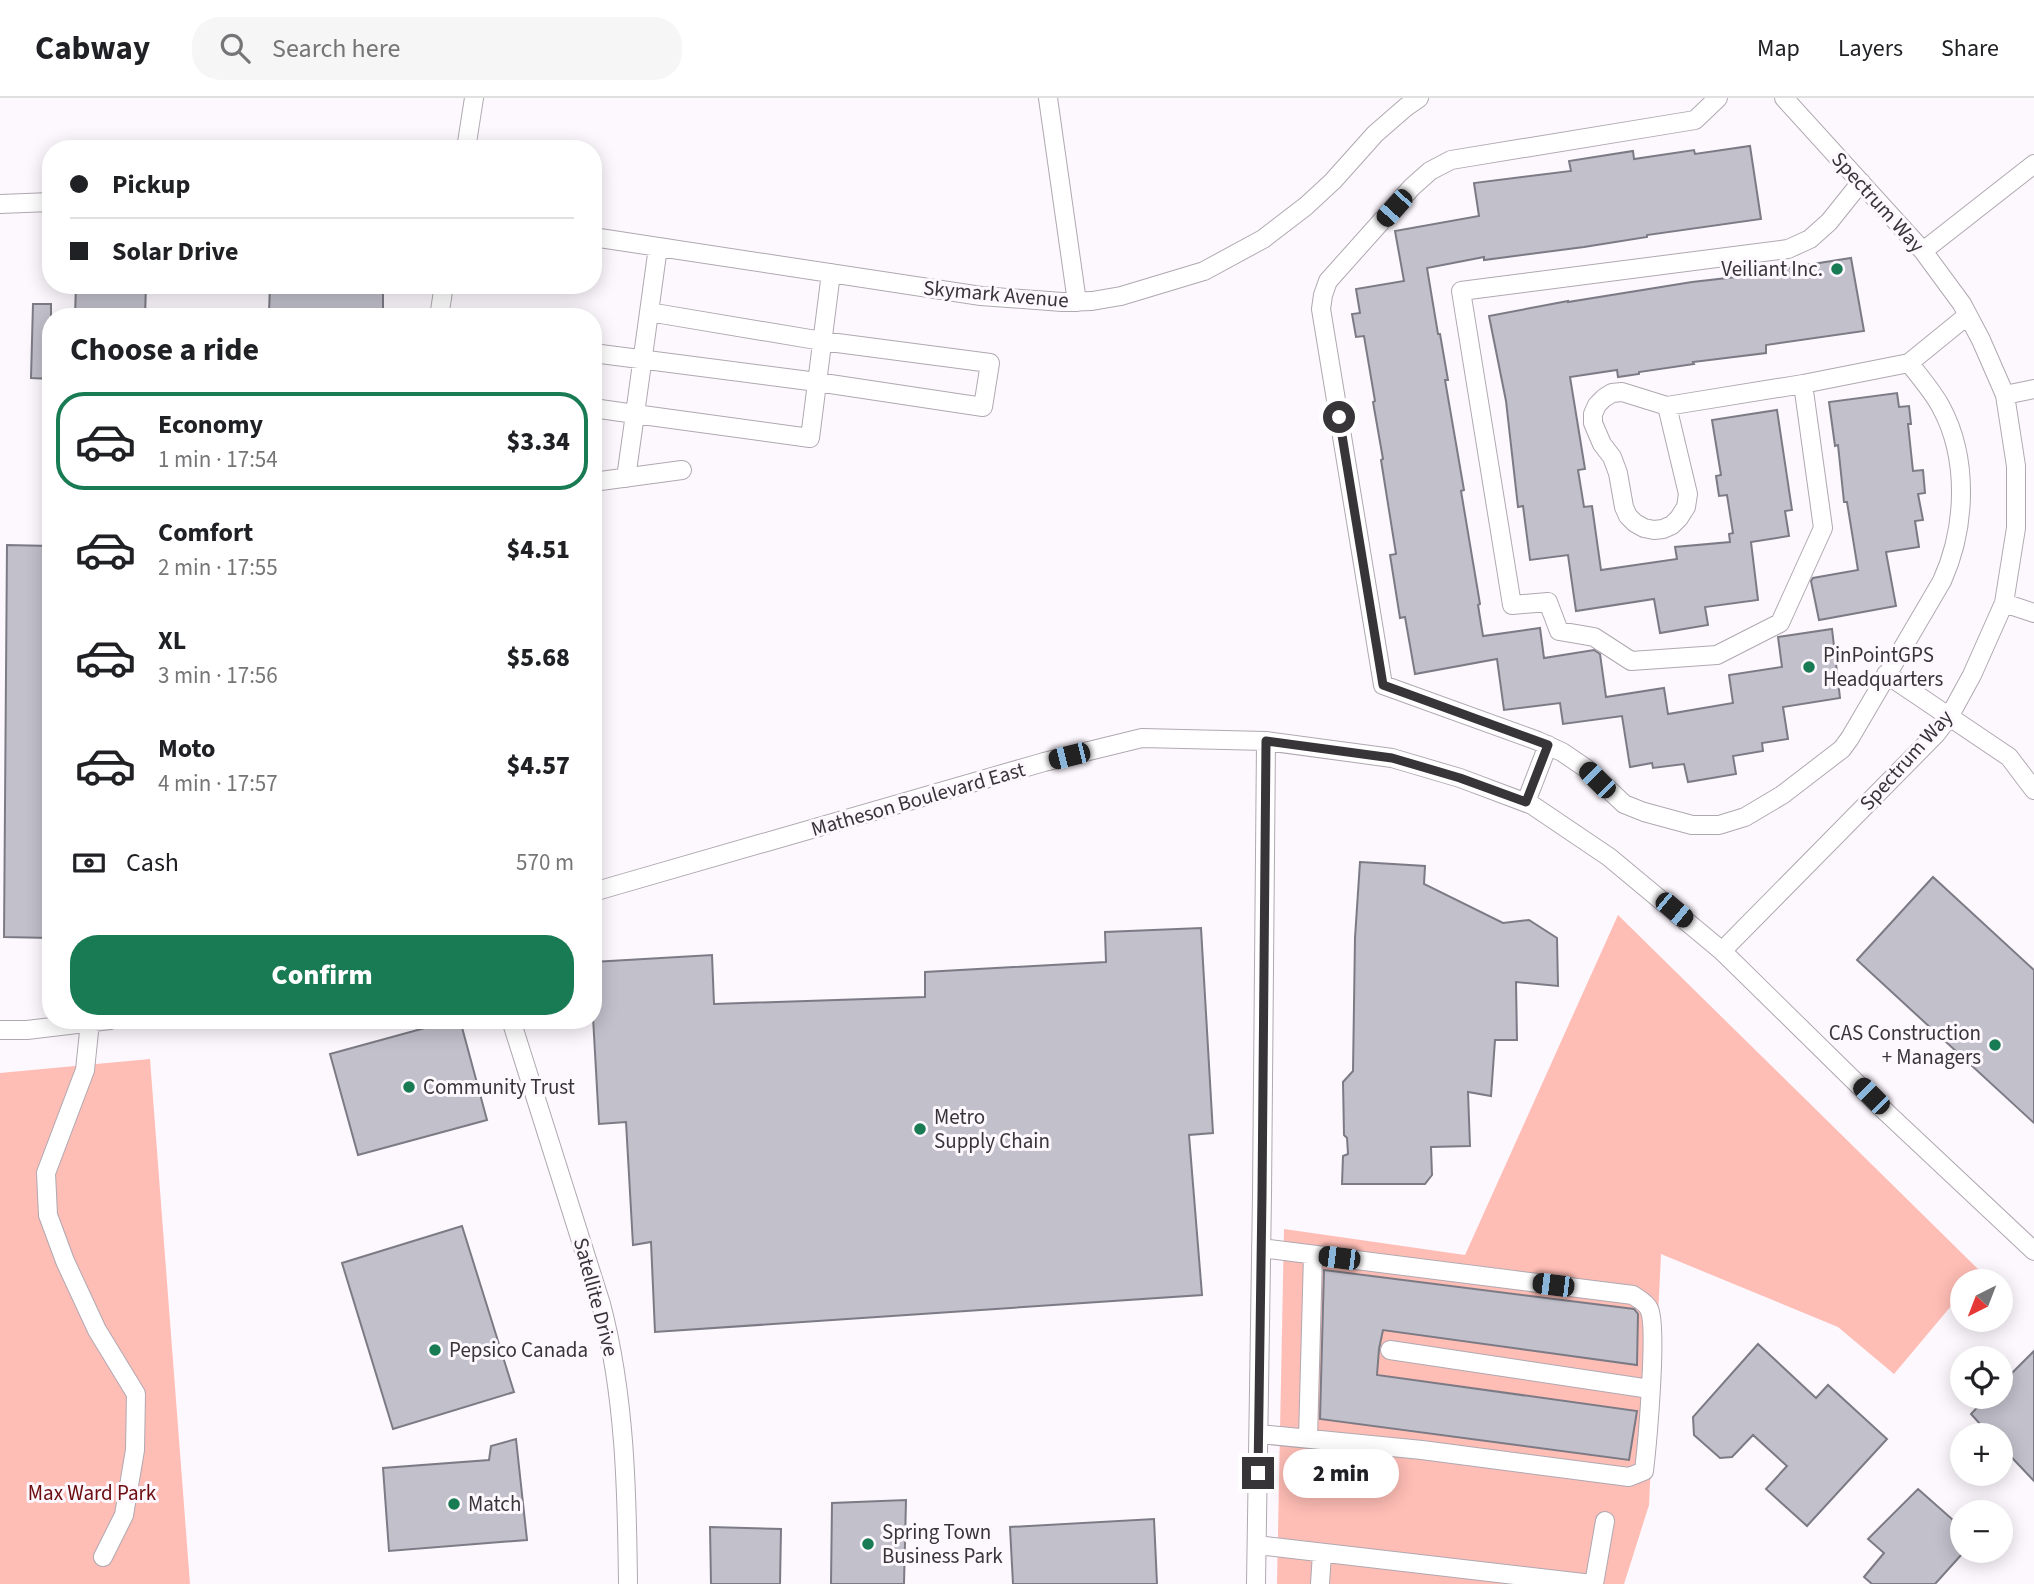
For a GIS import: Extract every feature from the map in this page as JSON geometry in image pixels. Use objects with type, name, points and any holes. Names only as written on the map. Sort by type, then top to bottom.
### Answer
[{"type":"street","points":[[467,140],[474,98]]},
{"type":"street","points":[[1048,98],[1077,302]]},
{"type":"street","name":"Skymark Avenue","points":[[602,238],[981,296],[1077,302],[1121,296],[1204,271],[1263,239],[1306,206],[1333,181],[1375,134],[1419,98]]},
{"type":"street","points":[[1718,98],[1695,120],[1451,160],[1430,171],[1412,187],[1328,281],[1321,309],[1383,685],[1548,745],[1587,769],[1624,804],[1644,812],[1692,825],[1719,825],[1745,817],[1782,795],[1842,748],[1850,738],[1951,561],[1956,541],[1961,485],[1957,445],[1941,407],[1909,363]]},
{"type":"street","name":"Spectrum Way","points":[[1722,951],[1936,734],[1949,717],[1972,675],[2004,603],[2016,528],[2016,466],[2005,395],[1968,315],[1923,251],[1784,98]]},
{"type":"street","points":[[1923,251],[2034,164]]},
{"type":"street","points":[[1803,384],[1824,528],[1780,623],[1717,655],[1631,661],[1594,637],[1559,631],[1548,602],[1512,605],[1461,291],[1788,249],[1810,239],[1829,222],[1861,182]]},
{"type":"street","points":[[0,204],[42,202]]},
{"type":"street","points":[[626,478],[658,247]]},
{"type":"street","points":[[602,409],[810,438],[831,273]]},
{"type":"street","points":[[602,354],[983,407],[990,363],[822,341],[649,312]]},
{"type":"street","points":[[1667,406],[1688,494],[1686,507],[1679,518],[1672,525],[1654,530],[1644,528],[1628,516],[1624,508],[1618,473],[1612,457],[1592,423],[1597,405],[1604,398],[1612,393],[1622,392],[1667,406],[1803,384],[1909,363],[1968,315]]},
{"type":"street","points":[[2005,395],[2034,389]]},
{"type":"street","points":[[602,481],[682,470]]},
{"type":"street","points":[[2004,603],[2034,612]]},
{"type":"street","points":[[1886,674],[2009,757],[2034,790]]},
{"type":"street","name":"Matheson Boulevard East","points":[[602,889],[1044,762],[1142,738],[1266,741],[1392,758],[1460,778],[1526,802],[1609,857],[1722,951],[2034,1251]]},
{"type":"street","points":[[1256,1584],[1266,741]]},
{"type":"street","points":[[1526,802],[1548,745]]},
{"type":"street","points":[[0,1030],[42,1028]]},
{"type":"street","points":[[89,1029],[85,1070],[46,1173],[48,1215],[65,1261],[97,1330],[136,1394],[135,1450],[124,1515],[103,1557]]},
{"type":"street","name":"Satellite Drive","points":[[514,1029],[610,1337],[623,1445],[628,1584]]},
{"type":"street","points":[[1259,1434],[1422,1450],[1629,1477],[1644,1471],[1653,1342],[1650,1310],[1633,1295],[1261,1248]]},
{"type":"street","points":[[1308,1439],[1313,1255]]},
{"type":"street","points":[[1390,1350],[1650,1388]]},
{"type":"street","points":[[1256,1545],[1593,1584],[1605,1521]]},
{"type":"street","points":[[1320,1584],[1322,1553]]},
{"type":"green space","points":[[1618,915],[1978,1269],[1950,1269],[1950,1307],[1894,1374],[1838,1327],[1661,1254],[1649,1505],[1624,1584],[1277,1584],[1284,1229],[1465,1255]]},
{"type":"green space","name":"Max Ward Park","points":[[150,1059],[190,1584],[0,1584],[0,1073]]},
{"type":"building","points":[[1750,146],[1761,219],[1584,247],[1484,260],[1484,257],[1427,268],[1448,380],[1445,380],[1464,490],[1461,491],[1483,636],[1540,628],[1544,658],[1594,650],[1600,654],[1606,697],[1664,688],[1668,714],[1733,703],[1729,675],[1782,667],[1778,637],[1832,629],[1840,698],[1783,707],[1788,739],[1762,743],[1763,751],[1733,756],[1736,774],[1688,782],[1684,764],[1653,768],[1652,763],[1630,767],[1622,716],[1563,724],[1560,703],[1504,710],[1497,659],[1415,674],[1405,617],[1400,618],[1390,555],[1396,554],[1364,336],[1356,337],[1352,314],[1360,313],[1356,289],[1404,281],[1395,231],[1479,216],[1474,183],[1571,171],[1569,161],[1633,151],[1634,159],[1694,150],[1695,154]]},
{"type":"building","points":[[1851,258],[1864,331],[1766,345],[1766,353],[1693,362],[1694,364],[1639,374],[1618,377],[1617,370],[1570,377],[1585,469],[1578,470],[1584,507],[1592,506],[1601,570],[1677,559],[1675,547],[1730,542],[1729,534],[1733,533],[1727,495],[1719,496],[1716,476],[1721,475],[1712,420],[1777,410],[1792,510],[1785,511],[1789,536],[1751,542],[1758,600],[1705,607],[1708,625],[1660,633],[1654,599],[1576,611],[1568,555],[1530,560],[1523,506],[1518,507],[1506,401],[1489,316],[1568,301],[1762,274]]},
{"type":"building","points":[[76,294],[146,294],[145,308],[75,308]]},
{"type":"building","points":[[270,294],[383,294],[383,308],[269,308]]},
{"type":"building","points":[[33,304],[51,304],[51,308],[42,308],[42,379],[31,378]]},
{"type":"building","points":[[1897,393],[1899,407],[1909,406],[1911,424],[1908,424],[1913,471],[1923,470],[1925,493],[1918,494],[1923,520],[1915,521],[1919,547],[1886,552],[1896,606],[1819,620],[1811,581],[1813,578],[1858,570],[1847,502],[1844,502],[1838,445],[1835,446],[1829,402]]},
{"type":"building","points":[[7,545],[42,546],[42,938],[4,937]]},
{"type":"building","points":[[1360,862],[1425,866],[1424,884],[1503,923],[1529,920],[1557,938],[1558,986],[1516,982],[1517,1040],[1495,1040],[1491,1096],[1468,1092],[1470,1146],[1431,1147],[1432,1175],[1425,1184],[1342,1184],[1343,1156],[1348,1154],[1347,1138],[1344,1135],[1343,1082],[1353,1071],[1355,938]]},
{"type":"building","points":[[1933,877],[2034,970],[2034,1123],[1857,960]]},
{"type":"building","name":"Metro Supply Chain","points":[[1201,928],[1213,1133],[1189,1135],[1202,1295],[655,1332],[651,1242],[633,1245],[626,1122],[599,1124],[594,1029],[602,1029],[602,961],[712,955],[714,1004],[925,997],[925,972],[1106,962],[1105,932]]},
{"type":"building","name":"Community Trust","points":[[421,1029],[462,1029],[487,1120],[358,1155],[330,1054]]},
{"type":"building","name":"Pepsico Canada","points":[[462,1226],[514,1392],[393,1429],[342,1263]]},
{"type":"building","points":[[1324,1270],[1634,1309],[1638,1314],[1637,1365],[1383,1330],[1377,1375],[1637,1411],[1629,1460],[1320,1419]]},
{"type":"building","points":[[1758,1344],[1816,1398],[1828,1385],[1887,1439],[1807,1526],[1766,1489],[1787,1466],[1753,1435],[1732,1457],[1720,1458],[1694,1435],[1693,1417]]},
{"type":"building","points":[[2034,1351],[2034,1481],[2013,1459],[2013,1423],[1979,1423],[1971,1414],[1976,1409],[2013,1409],[2013,1372]]},
{"type":"building","name":"Match","points":[[516,1439],[527,1540],[389,1551],[383,1468],[489,1460],[491,1446]]},
{"type":"building","points":[[1918,1489],[1950,1517],[1950,1563],[1954,1563],[1935,1584],[1872,1584],[1864,1577],[1884,1553],[1868,1539]]},
{"type":"building","name":"Spring Town Business Park","points":[[906,1500],[904,1584],[831,1584],[832,1503]]},
{"type":"building","points":[[1154,1519],[1157,1584],[1013,1584],[1010,1527]]},
{"type":"building","points":[[710,1527],[781,1529],[780,1584],[711,1584]]},
{"type":"place","name":"Veiliant Inc.","points":[[1837,269]]},
{"type":"place","name":"PinPointGPS Headquarters","points":[[1809,667]]},
{"type":"place","name":"CAS Construction + Managers","points":[[1995,1045]]},
{"type":"place","name":"Community Trust","points":[[409,1087]]},
{"type":"place","name":"Metro Supply Chain","points":[[920,1129]]},
{"type":"place","name":"Pepsico Canada","points":[[435,1350]]},
{"type":"place","name":"Match","points":[[454,1504]]},
{"type":"place","name":"Spring Town Business Park","points":[[868,1544]]},
{"type":"route","points":[[1258,1473],[1266,741],[1392,758],[1460,778],[1526,802],[1548,745],[1383,685],[1339,417]]}]
